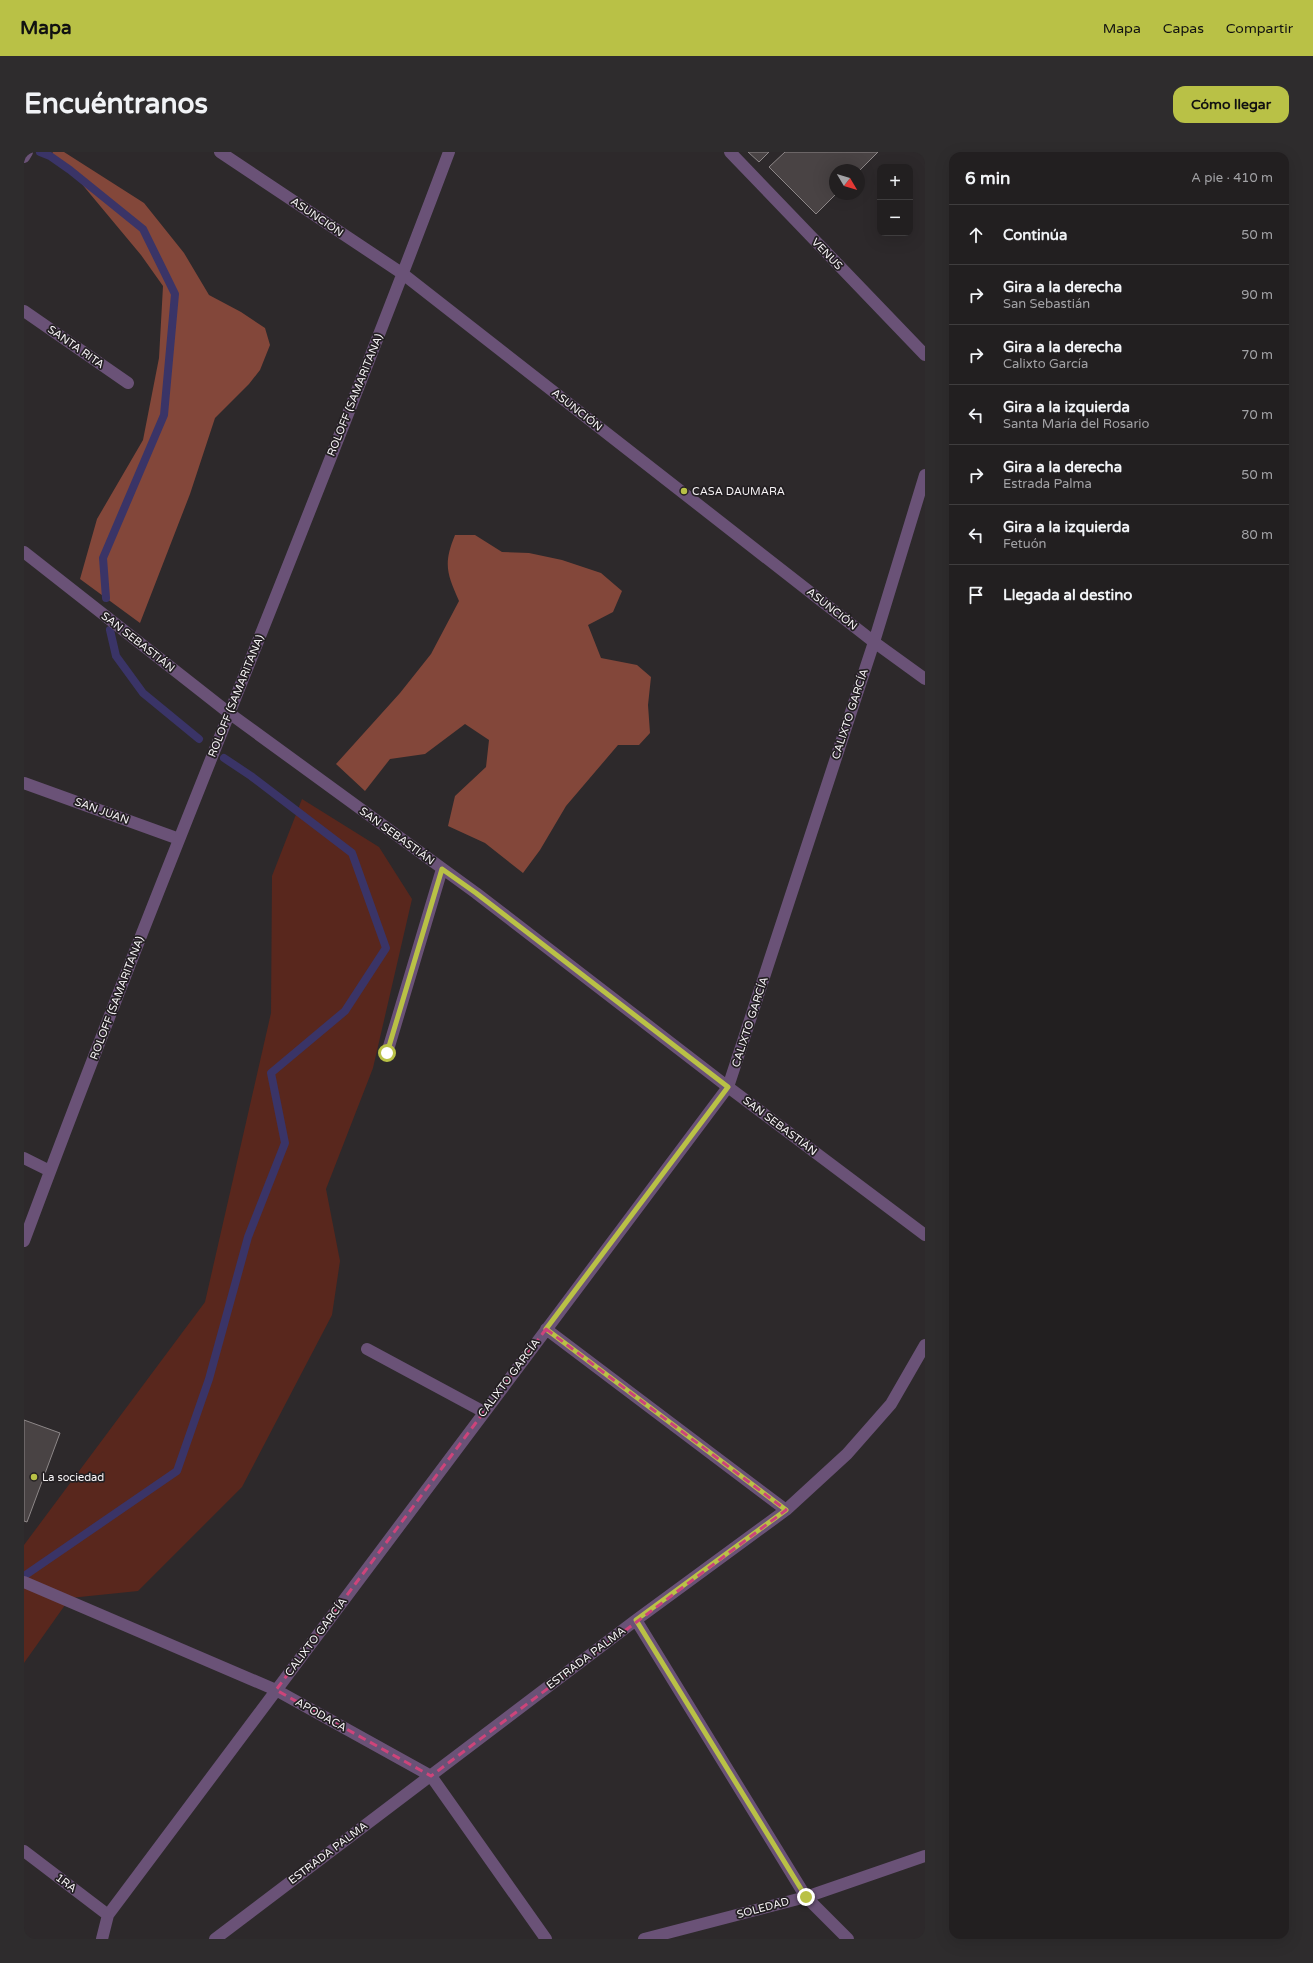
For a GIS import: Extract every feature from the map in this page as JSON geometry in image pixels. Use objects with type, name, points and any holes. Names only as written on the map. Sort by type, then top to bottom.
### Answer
[{"type":"street","points":[[24,157],[27,152]]},
{"type":"street","name":"ASUNCIÓN","points":[[220,152],[403,274],[874,642],[925,679]]},
{"type":"street","name":"ROLOFF (SAMARITANA)","points":[[24,1240],[179,839],[403,274],[449,152]]},
{"type":"street","name":"VENUS","points":[[730,152],[925,355]]},
{"type":"street","name":"SANTA RITA","points":[[24,311],[128,383]]},
{"type":"street","name":"CALIXTO GARCÍA","points":[[102,1939],[108,1915],[728,1087],[874,642],[925,474]]},
{"type":"street","name":"SAN SEBASTIÁN","points":[[24,552],[229,713],[476,893],[728,1087],[925,1235]]},
{"type":"street","name":"SAN JUAN","points":[[24,783],[179,839]]},
{"type":"street","points":[[387,1053],[442,869]]},
{"type":"street","points":[[24,1158],[50,1171]]},
{"type":"street","points":[[546,1329],[786,1510]]},
{"type":"street","name":"ESTRADA PALMA","points":[[215,1939],[636,1620],[786,1510],[847,1454],[891,1404],[925,1345]]},
{"type":"street","points":[[367,1349],[484,1412]]},
{"type":"street","name":"APODACA","points":[[24,1582],[276,1690],[431,1776],[546,1939]]},
{"type":"street","points":[[636,1620],[806,1897],[827,1920],[848,1939]]},
{"type":"street","name":"1RA","points":[[24,1851],[108,1915]]},
{"type":"street","name":"SOLEDAD","points":[[644,1939],[806,1897],[925,1856]]},
{"type":"highlighted area","points":[[546,1329],[786,1510],[431,1776],[276,1690]]},
{"type":"shaded area","points":[[53,152],[64,152],[144,203],[184,253],[209,295],[241,312],[265,328],[270,345],[260,370],[249,384],[215,418],[190,494],[140,623],[80,579],[97,519],[143,440],[159,358],[163,286],[141,255],[71,171],[50,156]]},
{"type":"shaded area","points":[[455,535],[475,535],[502,552],[529,553],[562,560],[601,573],[622,591],[613,612],[588,625],[601,658],[637,665],[651,677],[648,705],[650,733],[639,745],[618,745],[566,806],[540,850],[523,873],[485,843],[448,826],[455,796],[486,767],[489,740],[465,724],[425,754],[390,759],[365,791],[336,764],[400,693],[431,654],[459,601],[449,576],[448,569],[449,554]]},
{"type":"shaded area","points":[[302,799],[379,847],[412,899],[373,1068],[326,1189],[340,1261],[332,1315],[242,1487],[138,1591],[70,1598],[24,1663],[24,1545],[205,1302],[271,1013],[272,876]]},
{"type":"building","points":[[748,152],[769,152],[759,162]]},
{"type":"building","points":[[785,152],[878,152],[865,165],[829,164],[830,200],[816,214],[769,167]]},
{"type":"building","name":"La sociedad","points":[[24,1420],[60,1433],[27,1522],[24,1521]]},
{"type":"waterway","points":[[40,152],[50,156],[70,170],[143,229],[175,294],[164,415],[103,558],[106,598]]},
{"type":"waterway","points":[[110,630],[116,656],[143,693],[199,739]]},
{"type":"waterway","points":[[24,1576],[177,1471],[209,1379],[248,1237],[285,1143],[271,1073],[345,1011],[386,948],[352,853],[251,776],[224,758]]},
{"type":"place","name":"CASA DAUMARA","points":[[684,491]]},
{"type":"place","name":"La sociedad","points":[[34,1477]]},
{"type":"route","points":[[387,1053],[442,869],[476,893],[728,1087],[546,1329],[786,1510],[636,1620],[806,1897]]}]
